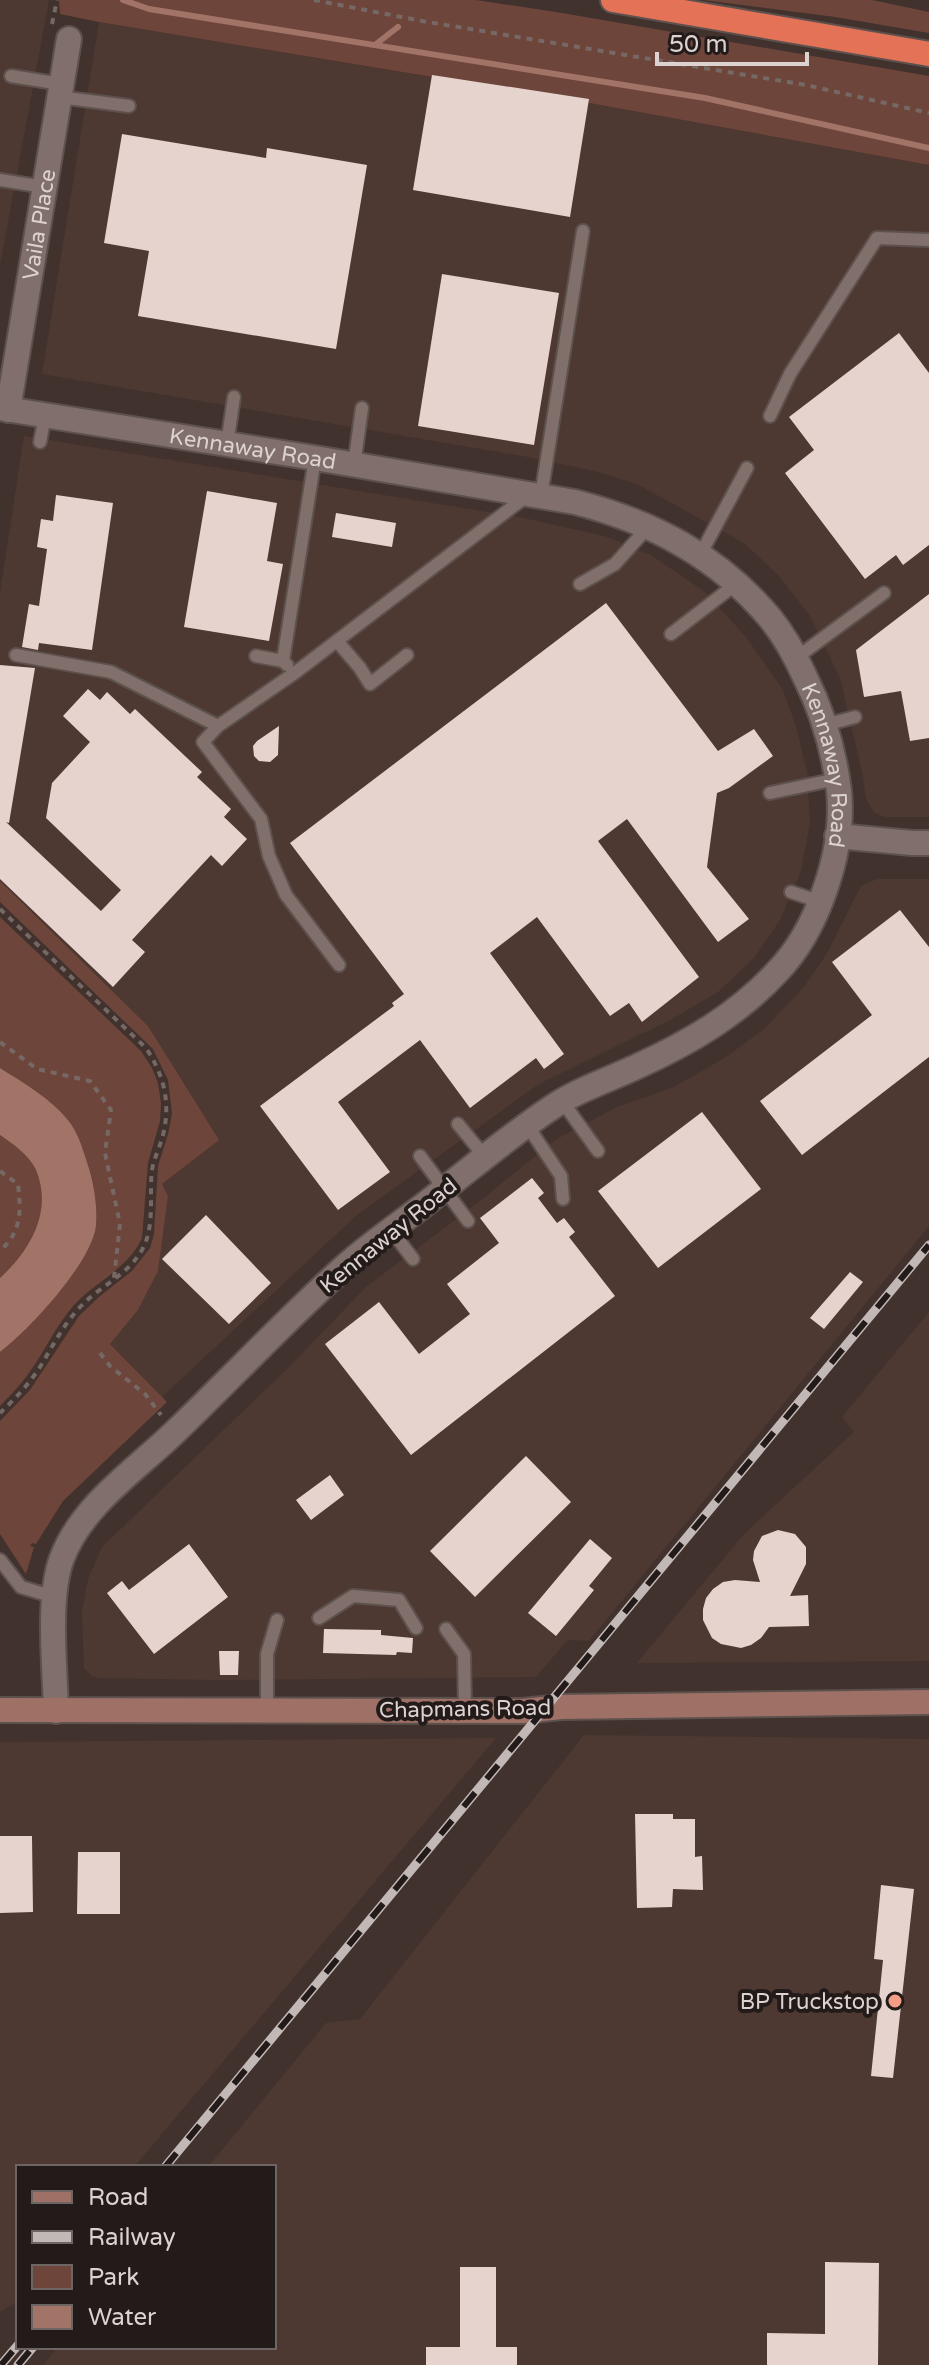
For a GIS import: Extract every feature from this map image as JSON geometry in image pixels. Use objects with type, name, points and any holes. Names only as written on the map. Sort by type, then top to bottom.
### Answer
[{"type":"highway","points":[[613,0],[929,54]]},
{"type":"street","name":"Vaila Place","points":[[4,409],[69,39]]},
{"type":"street","name":"Kennaway Road","points":[[4,409],[535,495],[617,513],[661,531],[700,555],[736,584],[771,619],[796,658],[820,707],[839,795],[837,836],[821,902],[805,936],[779,970],[743,1005],[698,1037],[562,1101],[485,1157],[344,1267],[97,1505],[74,1534],[57,1574],[54,1597],[56,1711]]},
{"type":"street","points":[[837,836],[929,843]]},
{"type":"street","name":"Chapmans Road","points":[[0,1710],[523,1711],[561,1707],[929,1702]]},
{"type":"lane","points":[[11,76],[129,106]]},
{"type":"lane","points":[[0,180],[44,187]]},
{"type":"lane","points":[[339,965],[286,895],[269,856],[261,819],[203,742],[218,726],[535,495],[583,231]]},
{"type":"lane","points":[[770,416],[790,374],[877,238],[929,240]]},
{"type":"lane","points":[[227,444],[234,397]]},
{"type":"lane","points":[[354,465],[362,408]]},
{"type":"lane","points":[[40,442],[45,416]]},
{"type":"lane","points":[[283,661],[315,458]]},
{"type":"lane","points":[[700,555],[747,468]]},
{"type":"lane","points":[[580,584],[615,564],[649,526]]},
{"type":"lane","points":[[671,634],[736,584]]},
{"type":"lane","points":[[796,658],[884,593]]},
{"type":"lane","points":[[337,641],[370,684],[407,655]]},
{"type":"lane","points":[[16,655],[111,672],[218,726]]},
{"type":"lane","points":[[256,656],[283,661],[296,672]]},
{"type":"lane","points":[[825,725],[855,717]]},
{"type":"lane","points":[[770,793],[837,779]]},
{"type":"lane","points":[[791,892],[821,902]]},
{"type":"lane","points":[[562,1101],[598,1151]]},
{"type":"lane","points":[[458,1124],[485,1157]]},
{"type":"lane","points":[[527,1125],[561,1176],[563,1199]]},
{"type":"lane","points":[[420,1156],[468,1221]]},
{"type":"lane","points":[[391,1230],[413,1259]]},
{"type":"lane","points":[[0,1560],[21,1587],[54,1597]]},
{"type":"lane","points":[[319,1618],[353,1596],[399,1600],[416,1628]]},
{"type":"lane","points":[[267,1710],[267,1654],[277,1620]]},
{"type":"lane","points":[[446,1629],[464,1654],[465,1709]]},
{"type":"path","points":[[314,0],[806,85],[929,113]]},
{"type":"path","points":[[0,909],[138,1040],[152,1057],[164,1083],[167,1110],[153,1165],[148,1235],[140,1254],[74,1312],[30,1381],[0,1413]]},
{"type":"path","points":[[0,1042],[37,1069],[90,1081],[111,1110],[105,1153],[120,1224],[114,1278]]},
{"type":"path","points":[[0,1171],[18,1184],[21,1215],[7,1244],[0,1251]]},
{"type":"path","points":[[100,1353],[110,1366],[145,1394],[174,1433]]},
{"type":"shaded area","points":[[0,0],[49,0],[0,265]]},
{"type":"shaded area","points":[[99,22],[584,102],[929,165],[929,817],[885,817],[875,813],[870,806],[840,678],[810,616],[779,576],[744,543],[637,484],[528,457],[42,374]]},
{"type":"shaded area","points":[[24,436],[524,518],[604,536],[651,555],[705,592],[746,637],[783,690],[807,772],[810,822],[801,871],[780,920],[754,958],[718,992],[672,1019],[539,1084],[357,1215],[162,1397],[110,1344],[138,1310],[158,1270],[168,1196],[162,1184],[218,1140],[148,1026],[0,881],[0,593]]},
{"type":"shaded area","points":[[877,879],[929,879],[929,1226],[589,1641],[568,1640],[536,1677],[219,1680],[92,1676],[84,1668],[82,1611],[88,1579],[102,1547],[288,1368],[366,1287],[555,1140],[617,1107],[674,1087],[726,1057],[764,1029],[804,987],[826,955],[861,886]]},
{"type":"shaded area","points":[[929,1312],[929,1661],[637,1663],[744,1534],[854,1432],[842,1417]]},
{"type":"shaded area","points":[[584,1735],[929,1739],[929,2365],[43,2365],[56,2349],[276,2349],[276,2165],[210,2165],[326,2023],[360,2019]]},
{"type":"shaded area","points":[[496,1738],[136,2165],[16,2165],[16,2302],[0,2312],[0,1742]]},
{"type":"green space","points":[[59,0],[476,0],[929,76],[929,165],[584,102],[99,22],[60,14]]},
{"type":"green space","points":[[703,0],[872,0],[929,12],[929,33],[835,17]]},
{"type":"green space","points":[[0,881],[148,1026],[219,1140],[162,1184],[168,1196],[158,1271],[138,1310],[110,1344],[167,1402],[63,1501],[36,1544],[30,1546],[34,1547],[26,1574],[0,1534],[0,1421],[30,1390],[79,1316],[132,1271],[150,1248],[154,1234],[158,1166],[172,1114],[168,1080],[153,1049],[0,902]]},
{"type":"green space","points":[[0,917],[141,1051],[158,1083],[161,1103],[160,1121],[148,1163],[142,1238],[137,1248],[75,1305],[30,1371],[0,1406],[0,1352],[42,1312],[83,1257],[96,1226],[96,1200],[81,1144],[71,1124],[45,1098],[0,1068]]},
{"type":"green space","points":[[0,1135],[33,1165],[41,1186],[42,1201],[36,1230],[29,1243],[0,1278]]},
{"type":"water","points":[[0,1068],[45,1098],[71,1124],[91,1175],[96,1200],[96,1226],[92,1241],[72,1276],[27,1328],[0,1352],[0,1278],[29,1243],[36,1229],[42,1201],[41,1186],[33,1165],[0,1135]]},
{"type":"building","points":[[432,75],[589,99],[570,217],[413,190]]},
{"type":"building","points":[[122,134],[266,158],[267,148],[367,165],[336,349],[138,316],[149,251],[104,243]]},
{"type":"building","points":[[442,274],[559,293],[534,445],[418,426]]},
{"type":"building","points":[[899,333],[929,373],[929,545],[903,565],[896,555],[865,579],[785,473],[814,450],[789,417]]},
{"type":"building","points":[[207,491],[277,503],[267,561],[283,564],[269,641],[184,627]]},
{"type":"building","points":[[56,495],[113,503],[92,650],[39,643],[38,650],[22,647],[29,604],[39,606],[47,549],[37,547],[41,519],[53,521]]},
{"type":"building","points":[[336,513],[396,523],[392,547],[332,537]]},
{"type":"building","points":[[929,594],[929,738],[910,741],[901,691],[864,697],[856,650]]},
{"type":"building","points":[[606,603],[718,751],[754,729],[773,756],[729,788],[717,793],[707,867],[749,919],[718,942],[627,819],[598,841],[699,977],[642,1022],[629,1003],[610,1016],[537,917],[490,953],[564,1054],[544,1069],[536,1058],[470,1108],[420,1040],[338,1102],[390,1172],[338,1210],[260,1106],[394,1006],[392,1003],[404,994],[290,843]]},
{"type":"building","points":[[0,665],[35,668],[9,823],[6,822],[101,911],[121,890],[46,818],[52,783],[90,742],[63,716],[88,689],[100,700],[107,692],[130,714],[135,709],[202,772],[197,777],[231,809],[224,817],[247,839],[222,866],[211,855],[132,940],[145,952],[113,987],[0,879]]},
{"type":"building","points":[[279,726],[278,755],[270,762],[259,761],[254,756],[253,746]]},
{"type":"building","points":[[900,910],[929,947],[929,1057],[802,1155],[760,1101],[872,1015],[832,962]]},
{"type":"building","points":[[702,1112],[761,1189],[658,1268],[598,1191]]},
{"type":"building","points":[[532,1178],[544,1193],[538,1198],[557,1223],[564,1218],[575,1232],[569,1237],[615,1296],[411,1455],[325,1344],[379,1302],[419,1354],[470,1314],[447,1284],[499,1243],[480,1218]]},
{"type":"building","points":[[206,1215],[271,1283],[229,1324],[162,1259]]},
{"type":"building","points":[[850,1272],[863,1282],[824,1329],[810,1318]]},
{"type":"building","points":[[526,1456],[571,1502],[475,1597],[430,1551]]},
{"type":"building","points":[[330,1475],[344,1495],[311,1520],[296,1500]]},
{"type":"building","points":[[778,1530],[795,1534],[806,1547],[806,1564],[790,1596],[808,1595],[809,1626],[769,1627],[761,1638],[741,1648],[721,1644],[712,1638],[703,1620],[706,1598],[723,1582],[760,1582],[753,1560],[754,1551],[762,1536]]},
{"type":"building","points":[[590,1539],[612,1558],[589,1586],[594,1590],[556,1636],[528,1613]]},
{"type":"building","points":[[189,1544],[228,1597],[154,1654],[107,1593],[122,1581],[129,1590]]},
{"type":"building","points":[[324,1629],[381,1630],[381,1635],[413,1638],[412,1653],[323,1653]]},
{"type":"building","points":[[219,1651],[239,1651],[238,1675],[220,1675]]},
{"type":"building","points":[[635,1814],[673,1814],[673,1819],[695,1819],[695,1857],[702,1856],[703,1890],[673,1889],[672,1907],[637,1908]]},
{"type":"building","points":[[0,1836],[32,1836],[33,1912],[0,1913]]},
{"type":"building","points":[[78,1852],[120,1852],[120,1914],[77,1914]]},
{"type":"building","points":[[881,1885],[914,1889],[893,2078],[871,2076],[883,1960],[874,1959]]},
{"type":"building","points":[[825,2262],[879,2263],[878,2365],[767,2365],[767,2333],[825,2334]]},
{"type":"building","points":[[460,2267],[496,2267],[496,2347],[517,2347],[517,2365],[426,2365],[426,2347],[460,2347]]},
{"type":"waterway","points":[[123,0],[149,9],[705,98],[929,148]]},
{"type":"waterway","points":[[376,44],[398,27]]},
{"type":"railway","points":[[167,2165],[929,1245]]},
{"type":"railway","points":[[1,2365],[16,2347]]},
{"type":"railway","points":[[18,2365],[31,2349]]},
{"type":"place","name":"BP Truckstop","points":[[895,2001]]}]
